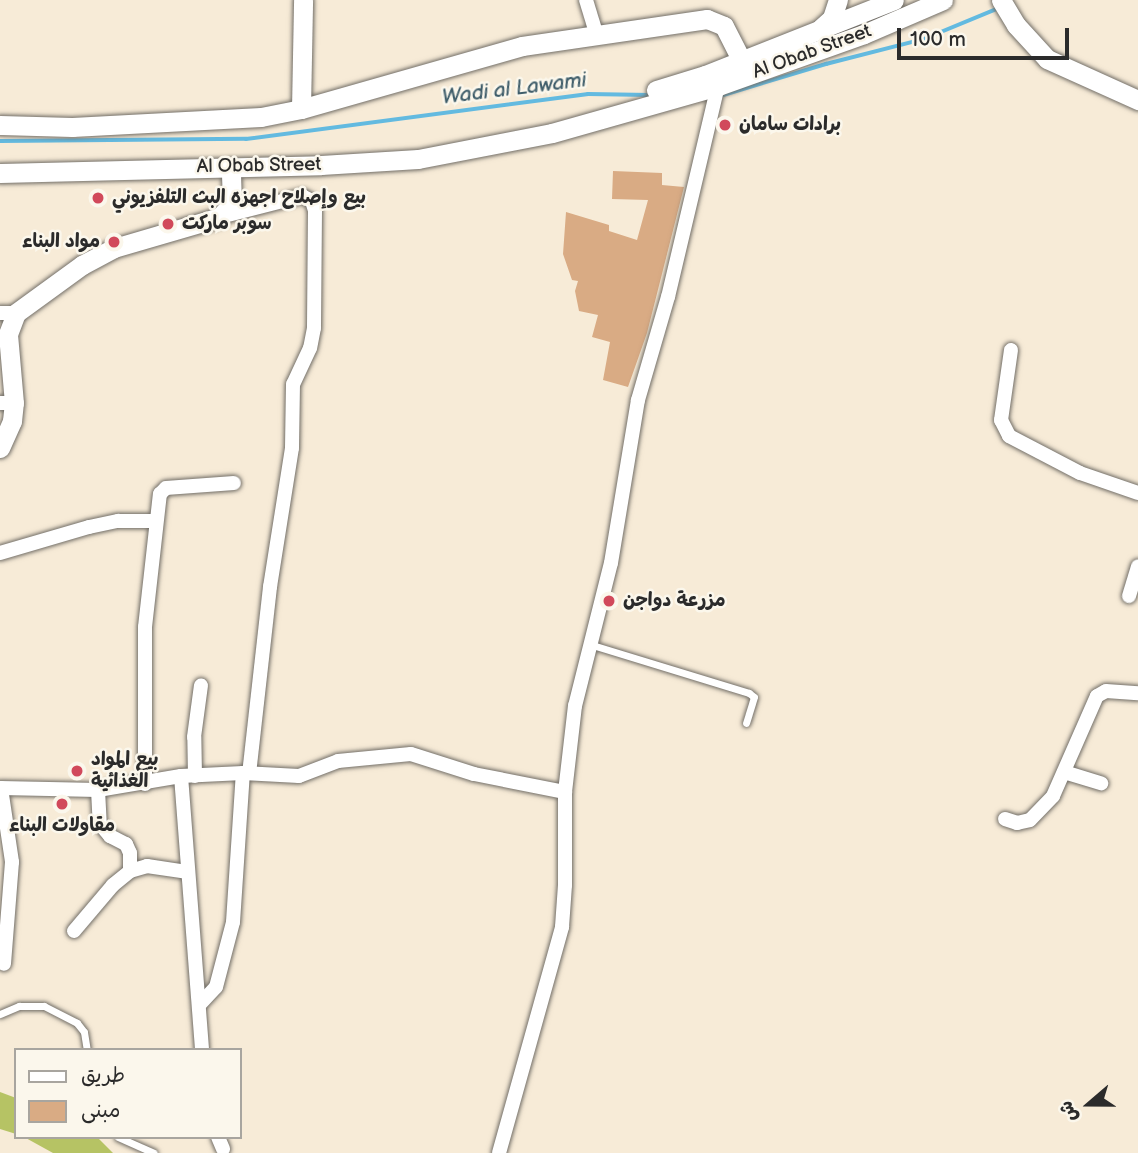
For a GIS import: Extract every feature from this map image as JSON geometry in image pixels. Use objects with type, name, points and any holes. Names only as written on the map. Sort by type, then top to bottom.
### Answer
[{"type":"main road","points":[[301,109],[303,0]]},
{"type":"main road","points":[[820,30],[832,19],[838,0]]},
{"type":"main road","name":"Al Obab Street","points":[[0,173],[399,163],[552,133],[718,86],[791,60],[898,9],[943,0]]},
{"type":"main road","points":[[1001,0],[1016,25],[1047,59],[1138,100]]},
{"type":"main road","points":[[791,60],[802,50],[838,35],[852,8],[873,22],[898,9]]},
{"type":"main road","name":"Al Obab Street","points":[[517,140],[550,124],[741,60],[820,30],[852,8]]},
{"type":"main road","points":[[0,125],[178,123],[261,117],[301,109],[522,46],[596,33],[707,19],[723,26],[741,60],[718,86],[704,84],[640,95]]},
{"type":"main road","points":[[0,448],[12,421],[7,403],[8,313],[82,265],[114,248],[220,218],[232,203],[231,167]]},
{"type":"street","points":[[586,0],[596,33]]},
{"type":"street","points":[[499,1153],[562,927],[565,792],[575,705],[588,644],[611,563],[638,400],[668,297],[718,86]]},
{"type":"street","points":[[200,1004],[216,987],[233,922],[246,773],[270,587],[292,448],[293,384],[310,348],[314,328],[315,211],[312,201],[302,196],[220,218]]},
{"type":"street","points":[[1012,350],[1000,420],[1009,436],[1080,473],[1138,493]]},
{"type":"street","points":[[145,784],[145,628],[160,494],[166,488],[233,483]]},
{"type":"street","points":[[0,553],[118,521],[155,522]]},
{"type":"street","points":[[1129,596],[1138,566]]},
{"type":"street","points":[[201,685],[188,776],[187,872],[202,1048]]},
{"type":"street","points":[[1005,819],[1024,822],[1035,816],[1054,796],[1097,696],[1106,691],[1138,693]]},
{"type":"street","points":[[4,964],[6,891],[12,848],[0,788],[98,790],[188,776],[246,773],[299,776],[338,761],[411,754],[474,774],[565,792]]},
{"type":"street","points":[[1065,772],[1101,783]]},
{"type":"street","points":[[98,790],[100,824],[110,836],[122,840],[129,848],[130,871]]},
{"type":"street","points":[[74,931],[113,885],[130,871],[147,866],[187,872]]},
{"type":"lane","points":[[588,644],[749,694],[754,697],[746,723]]},
{"type":"lane","points":[[0,1014],[19,1006],[44,1006],[77,1023],[84,1032],[87,1048]]},
{"type":"lane","points":[[122,1139],[154,1153]]},
{"type":"green space","points":[[0,1092],[14,1097],[14,1133],[0,1129]]},
{"type":"green space","points":[[28,1139],[99,1139],[113,1153],[53,1153]]},
{"type":"building","points":[[613,171],[662,173],[662,185],[684,187],[647,333],[628,387],[603,380],[610,342],[592,337],[598,315],[579,311],[575,291],[578,281],[572,280],[563,254],[566,212],[609,225],[609,231],[637,240],[648,200],[612,199]]},
{"type":"waterway","name":"Wadi al Lawami","points":[[720,96],[826,64],[924,39],[999,8]]},
{"type":"waterway","name":"Wadi al Lawami","points":[[0,141],[246,139],[588,94],[650,95]]},
{"type":"place","name":"برادات سامان","points":[[725,125]]},
{"type":"place","name":"بيع وإصلاح اجهزه البث التلفزيوني","points":[[98,198]]},
{"type":"place","name":"سوبر ماركت","points":[[168,224]]},
{"type":"place","name":"مواد البناء","points":[[114,242]]},
{"type":"place","name":"مزرعة دواجن","points":[[609,601]]},
{"type":"place","name":"بيع المواد الغذائية","points":[[77,771]]},
{"type":"place","name":"مقاولات البناء","points":[[62,804]]}]
